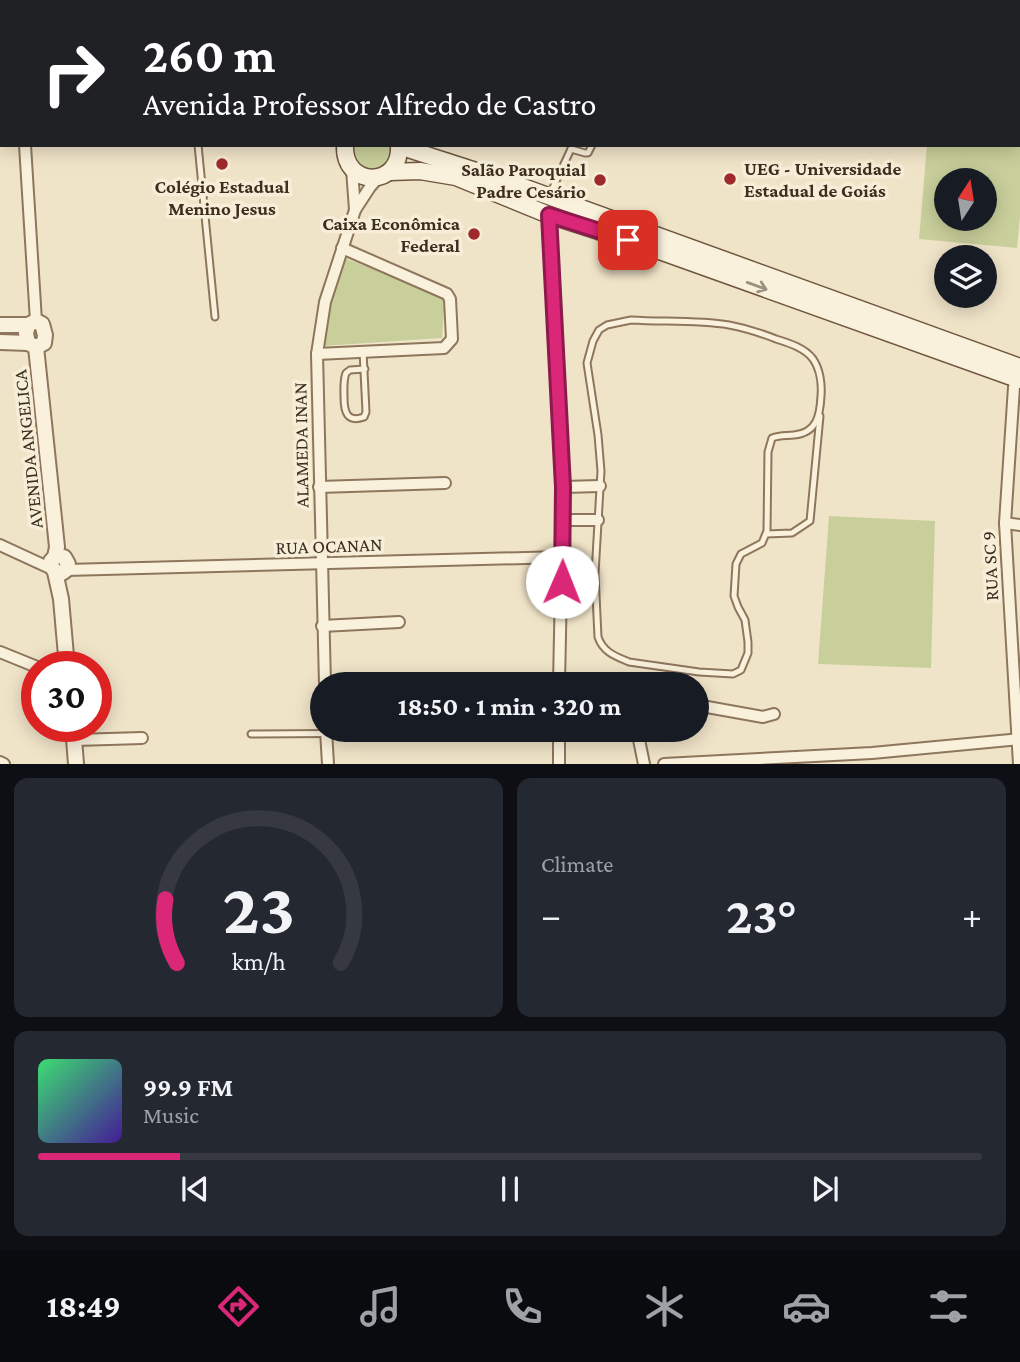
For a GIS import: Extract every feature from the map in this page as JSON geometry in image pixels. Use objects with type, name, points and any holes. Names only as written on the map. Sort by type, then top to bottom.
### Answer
[{"type":"main road","points":[[385,174],[397,163],[401,147]]},
{"type":"main road","points":[[405,147],[549,197],[1020,373]]},
{"type":"main road","points":[[345,154],[365,177],[420,171],[456,177],[549,215],[1020,373]]},
{"type":"street","points":[[0,325],[32,323],[25,147]]},
{"type":"street","name":"ALAMEDA INAN","points":[[345,154],[355,210]]},
{"type":"street","name":"ALAMEDA INAN","points":[[325,672],[317,354],[325,302],[355,210],[370,187],[385,174]]},
{"type":"street","points":[[549,215],[563,487],[559,672]]},
{"type":"street","points":[[317,354],[444,348],[452,340],[450,299],[447,294],[342,248]]},
{"type":"street","name":"AVENIDA ANGELICA","points":[[32,323],[42,324],[45,335],[44,343],[32,345],[59,563],[66,651]]},
{"type":"street","points":[[0,342],[32,345]]},
{"type":"street","name":"RUA SC 9","points":[[1019,764],[1005,523],[1014,387],[1020,373]]},
{"type":"street","points":[[319,487],[444,483]]},
{"type":"street","points":[[563,487],[600,486]]},
{"type":"street","points":[[562,520],[598,520]]},
{"type":"street","points":[[1005,523],[1020,525]]},
{"type":"street","name":"RUA OCANAN","points":[[0,545],[31,558],[96,569],[562,557]]},
{"type":"street","points":[[323,626],[399,622]]},
{"type":"street","points":[[0,652],[21,661]]},
{"type":"street","points":[[709,708],[763,718],[774,714]]},
{"type":"street","points":[[112,736],[142,738]]},
{"type":"street","points":[[664,764],[1018,740]]},
{"type":"street","points":[[75,742],[76,764]]},
{"type":"street","points":[[327,742],[328,764]]},
{"type":"street","points":[[559,742],[559,764]]},
{"type":"street","points":[[639,742],[644,764]]},
{"type":"lane","points":[[198,147],[215,317]]},
{"type":"lane","points":[[549,197],[571,147],[585,153],[591,147]]},
{"type":"lane","points":[[766,534],[792,533],[810,521],[820,416],[822,386],[815,361],[794,345],[732,325],[703,322],[631,320],[607,325],[599,330],[593,341],[587,363],[601,471],[595,594],[598,637],[601,646],[629,662],[699,672],[738,673],[748,653],[748,642],[745,620],[734,596],[736,564],[741,554],[762,543],[766,534],[768,452],[772,438],[804,433],[820,416]]},
{"type":"lane","points":[[363,351],[365,369],[365,417],[349,417],[344,411],[344,378],[350,370],[365,369]]},
{"type":"lane","points":[[251,734],[310,732]]},
{"type":"green space","points":[[352,147],[392,147],[389,160],[382,168],[371,170],[356,164]]},
{"type":"green space","points":[[927,147],[1020,147],[1017,248],[919,239]]},
{"type":"green space","points":[[344,258],[445,296],[442,338],[322,346],[334,289]]},
{"type":"green space","points":[[829,516],[935,521],[931,668],[818,664]]},
{"type":"place","name":"Colégio Estadual Menino Jesus","points":[[222,164]]},
{"type":"place","name":"UEG - Universidade Estadual de Goiás","points":[[730,179]]},
{"type":"place","name":"Salão Paroquial Padre Cesário","points":[[600,180]]},
{"type":"place","name":"Caixa Econômica Federal","points":[[474,234]]},
{"type":"route","points":[[562,582],[563,487],[549,215],[628,240]]}]
